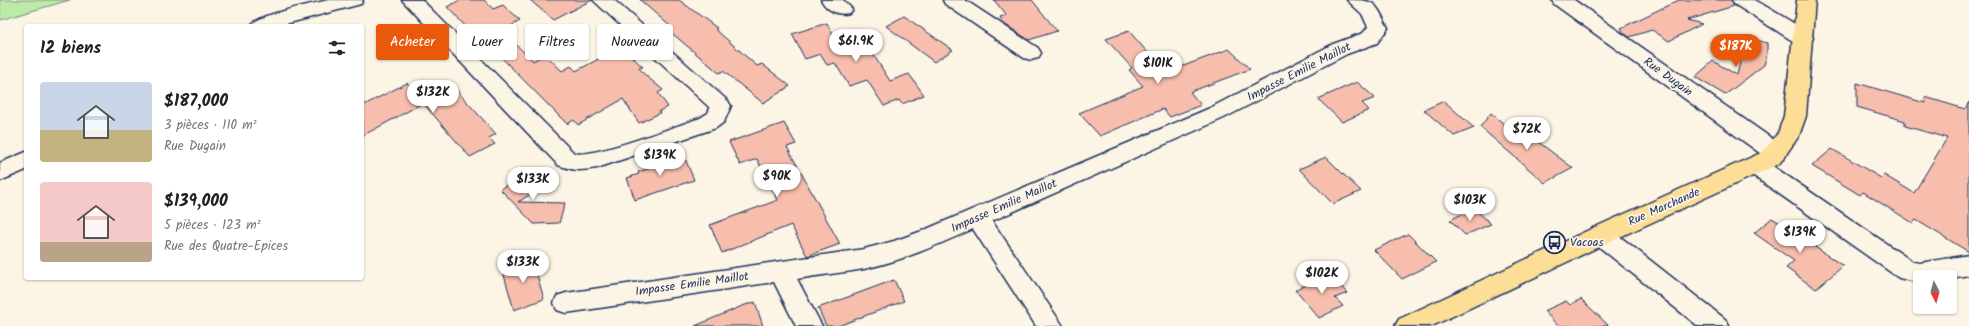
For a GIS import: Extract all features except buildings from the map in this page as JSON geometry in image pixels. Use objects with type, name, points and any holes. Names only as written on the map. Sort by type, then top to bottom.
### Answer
[{"type":"main road","name":"Rue Marchande","points":[[1408,326],[1601,235],[1756,166],[1776,153],[1788,136],[1795,116],[1806,0]]},
{"type":"street","points":[[265,24],[278,19],[354,0]]},
{"type":"street","points":[[411,0],[566,159],[578,163],[597,160],[708,123],[717,117],[721,106],[602,0]]},
{"type":"street","points":[[952,0],[1031,53]]},
{"type":"street","name":"Impasse Emilie Maillot","points":[[566,303],[864,259],[897,250],[930,238],[1217,113],[1340,49],[1370,38],[1378,28],[1370,12],[1356,0]]},
{"type":"street","name":"Rue Dugain","points":[[1561,0],[1776,153]]},
{"type":"street","points":[[1741,0],[1803,38]]},
{"type":"street","points":[[0,173],[24,161]]},
{"type":"street","points":[[1756,166],[1907,271],[1920,273],[1969,264]]},
{"type":"street","points":[[977,217],[1050,326]]},
{"type":"street","points":[[1601,235],[1716,326]]},
{"type":"street","points":[[781,271],[809,326]]},
{"type":"green space","points":[[0,0],[70,0],[0,20]]},
{"type":"place","name":"Vacoas","points":[[1555,242]]}]
